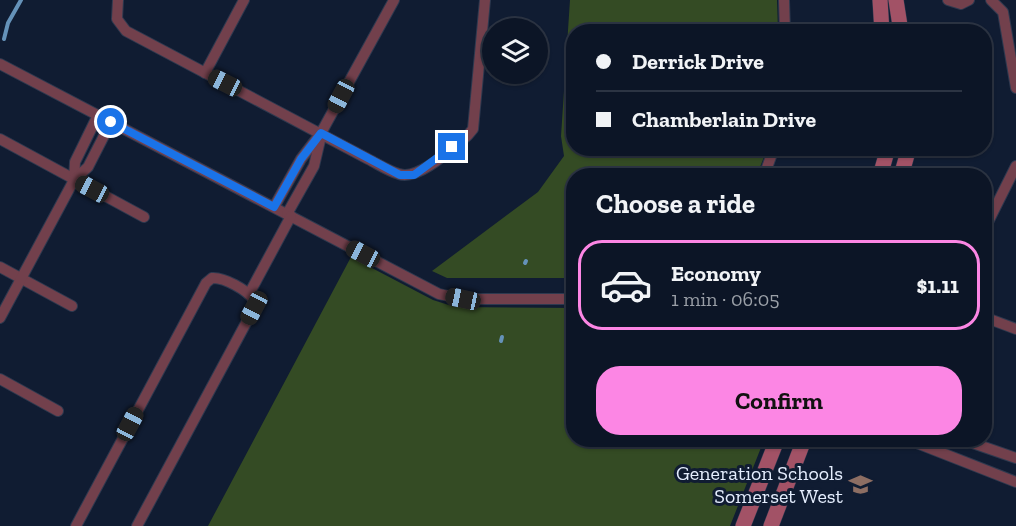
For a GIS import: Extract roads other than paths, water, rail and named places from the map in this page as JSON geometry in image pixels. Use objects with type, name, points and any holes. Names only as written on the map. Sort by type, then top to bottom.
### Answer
[{"type":"street","points":[[205,73],[244,0]]},
{"type":"street","points":[[274,207],[301,159],[321,133],[394,0]]},
{"type":"street","points":[[117,6],[117,19],[126,31],[400,175],[408,175],[420,171],[468,135],[476,119],[485,0]]},
{"type":"street","points":[[784,0],[785,24]]},
{"type":"street","points":[[880,0],[882,24]]},
{"type":"street","points":[[897,0],[900,24]]},
{"type":"street","points":[[948,0],[961,4],[969,0]]},
{"type":"street","points":[[991,0],[1003,12],[1016,88]]},
{"type":"street","points":[[0,64],[439,294],[463,299],[566,299]]},
{"type":"street","points":[[74,180],[75,162],[98,115]]},
{"type":"street","points":[[0,318],[74,180],[88,167],[111,122]]},
{"type":"street","points":[[249,294],[314,166],[321,133]]},
{"type":"street","points":[[0,139],[144,216]]},
{"type":"street","points":[[992,214],[1016,166]]},
{"type":"street","points":[[0,267],[72,306]]},
{"type":"street","points":[[76,526],[206,282],[216,277],[249,294],[254,300],[254,308],[137,526]]},
{"type":"street","points":[[992,320],[1016,329]]},
{"type":"street","points":[[0,379],[58,411]]},
{"type":"street","points":[[743,526],[774,447]]},
{"type":"street","points":[[771,526],[801,447]]},
{"type":"street","points":[[927,447],[1016,482]]},
{"type":"street","points":[[984,447],[1016,458]]},
{"type":"waterway","points":[[4,39],[8,23],[21,0]]},
{"type":"waterway","points":[[501,341],[502,337]]},
{"type":"place","name":"Generation Schools Somerset West","points":[[861,485]]}]
